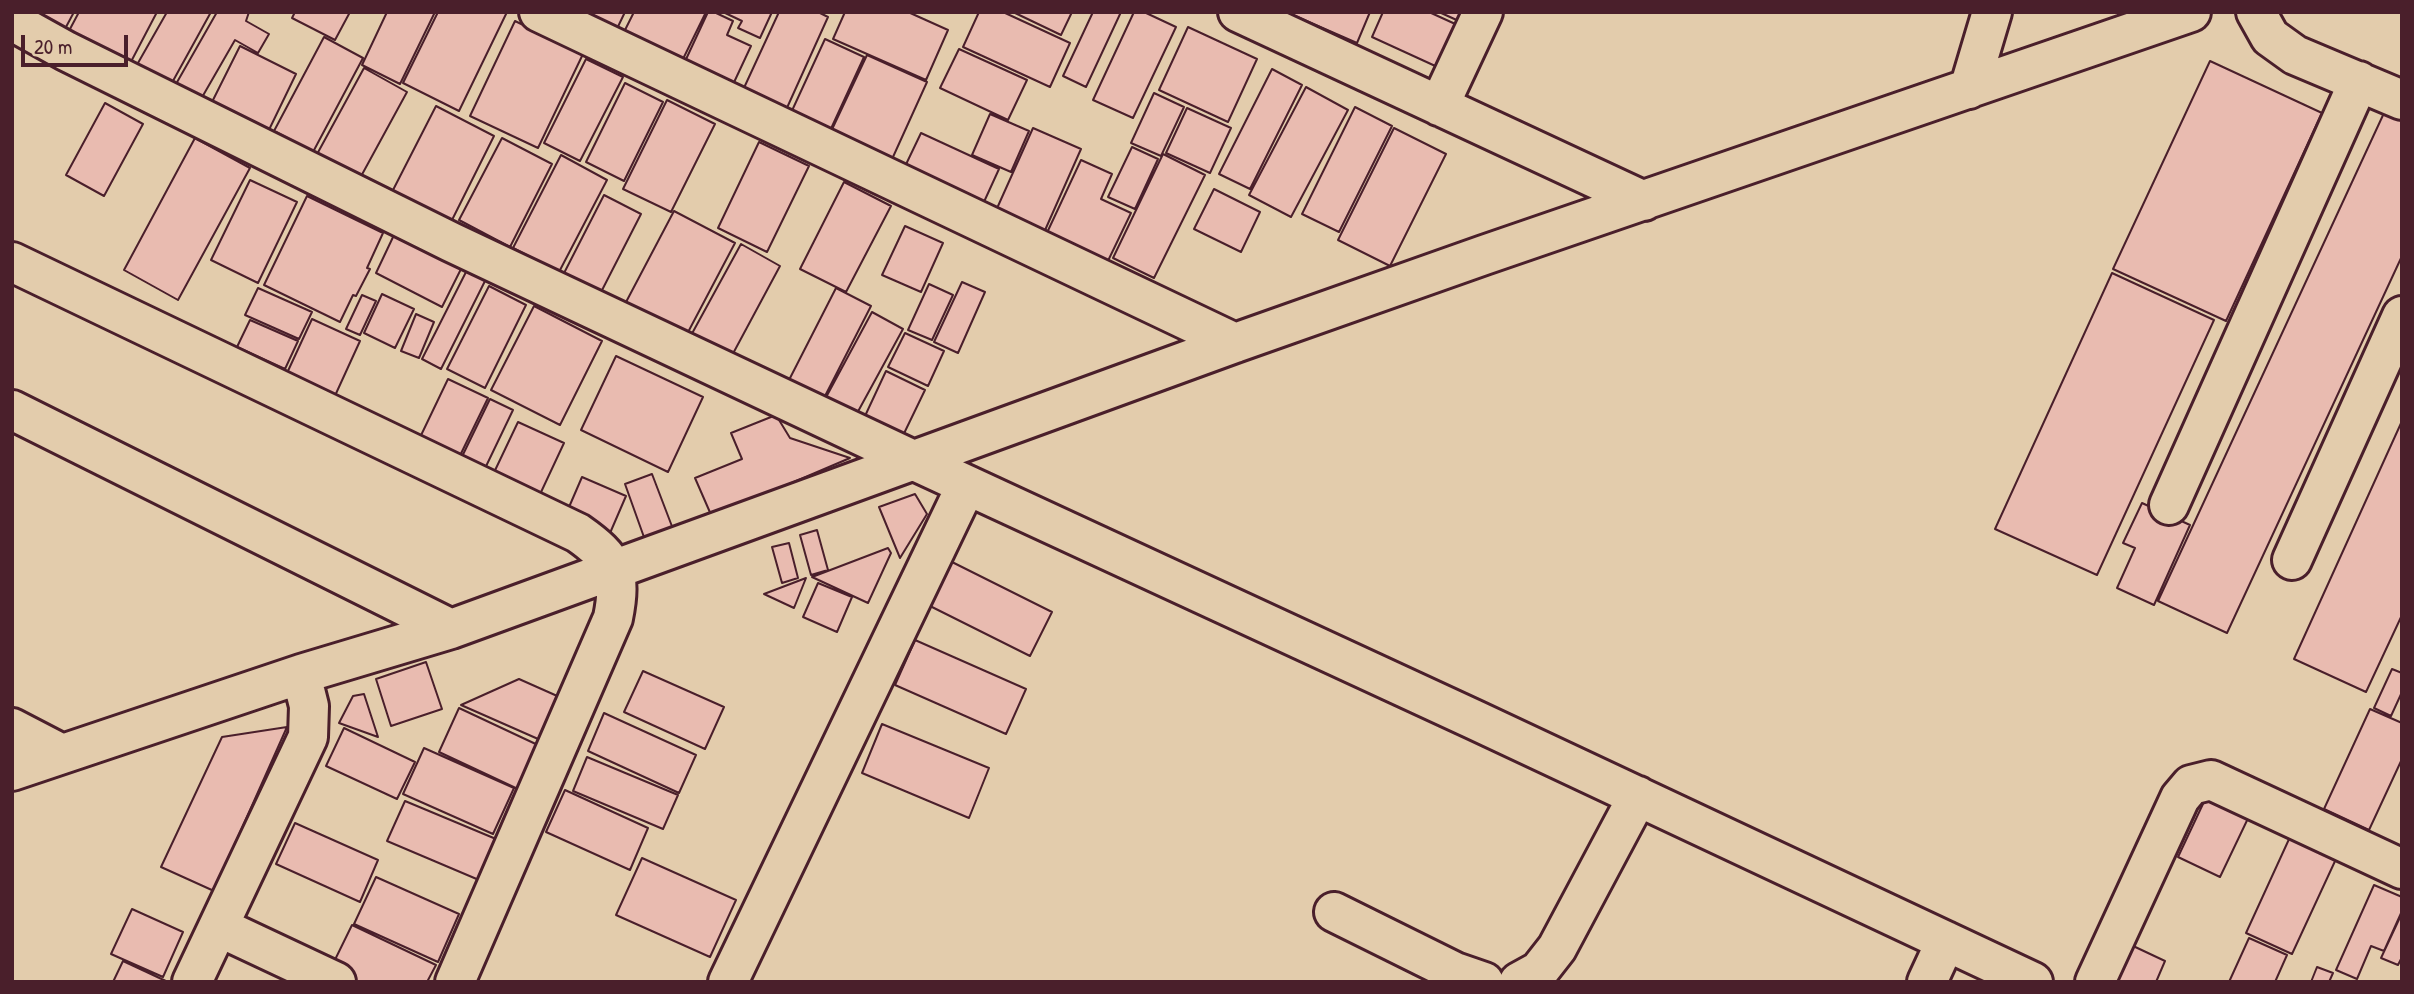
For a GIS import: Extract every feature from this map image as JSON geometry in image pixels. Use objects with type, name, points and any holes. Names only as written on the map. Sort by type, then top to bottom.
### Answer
[{"type":"street","points":[[540,12],[1235,343]]},
{"type":"street","points":[[1238,12],[1644,201]]},
{"type":"street","points":[[1439,106],[1483,12]]},
{"type":"street","points":[[1969,89],[1992,12]]},
{"type":"street","points":[[12,771],[301,674],[451,629],[1235,343],[2191,12]]},
{"type":"street","points":[[2256,12],[2270,37],[2295,55],[2402,100]]},
{"type":"street","points":[[12,21],[66,51],[451,242],[966,486],[2033,982]]},
{"type":"street","points":[[2169,505],[2358,82]]},
{"type":"street","points":[[12,262],[578,533],[596,546],[615,569],[618,594],[613,618],[455,982]]},
{"type":"street","points":[[2292,560],[2402,316]]},
{"type":"street","points":[[12,410],[451,629]]},
{"type":"street","points":[[728,982],[966,486]]},
{"type":"street","points":[[192,982],[308,737],[309,706],[301,674]]},
{"type":"street","points":[[12,728],[62,754]]},
{"type":"street","points":[[2095,982],[2180,798],[2191,785],[2211,780],[2402,869]]},
{"type":"street","points":[[1519,982],[1539,971],[1557,948],[1637,796]]},
{"type":"street","points":[[1334,912],[1455,972],[1484,982]]},
{"type":"street","points":[[219,927],[336,982]]},
{"type":"street","points":[[1927,982],[1946,941]]},
{"type":"building","points":[[27,12],[74,12],[58,42]]},
{"type":"building","points":[[79,12],[157,12],[123,77],[61,46]]},
{"type":"building","points":[[167,12],[211,12],[168,90],[134,70]]},
{"type":"building","points":[[217,12],[249,12],[246,21],[269,34],[258,53],[235,40],[197,106],[172,91]]},
{"type":"building","points":[[295,12],[350,12],[335,40],[292,18]]},
{"type":"building","points":[[387,12],[435,12],[400,84],[362,65]]},
{"type":"building","points":[[438,12],[507,12],[459,111],[403,83]]},
{"type":"building","points":[[559,12],[625,12],[613,37]]},
{"type":"building","points":[[634,12],[706,12],[682,61],[624,32]]},
{"type":"building","points":[[708,12],[733,21],[727,35],[751,46],[729,93],[681,70]]},
{"type":"building","points":[[723,12],[772,12],[760,38],[738,28],[742,21]]},
{"type":"building","points":[[779,12],[818,12],[828,17],[786,110],[743,90]]},
{"type":"building","points":[[845,12],[908,12],[948,30],[926,80],[833,39]]},
{"type":"building","points":[[979,12],[1003,12],[1070,43],[1050,87],[963,47]]},
{"type":"building","points":[[1013,12],[1072,12],[1061,35]]},
{"type":"building","points":[[1093,12],[1121,12],[1086,87],[1063,76]]},
{"type":"building","points":[[1134,12],[1144,12],[1176,27],[1133,118],[1093,100]]},
{"type":"building","points":[[1286,12],[1370,12],[1357,43]]},
{"type":"building","points":[[1383,12],[1429,12],[1464,28],[1444,70],[1372,37]]},
{"type":"building","points":[[1439,12],[1465,12],[1461,22]]},
{"type":"building","points":[[515,21],[583,54],[538,148],[470,116]]},
{"type":"building","points":[[1188,27],[1257,59],[1228,122],[1159,90]]},
{"type":"building","points":[[324,37],[363,58],[313,152],[274,131]]},
{"type":"building","points":[[825,39],[864,57],[829,133],[790,115]]},
{"type":"building","points":[[240,46],[296,74],[266,136],[209,108]]},
{"type":"building","points":[[959,49],[1027,80],[1008,120],[940,88]]},
{"type":"building","points":[[867,55],[927,82],[888,168],[827,140]]},
{"type":"building","points":[[586,59],[623,77],[580,161],[544,143]]},
{"type":"building","points":[[2210,61],[2322,113],[2226,321],[2113,269]]},
{"type":"building","points":[[364,68],[407,92],[359,180],[316,156]]},
{"type":"building","points":[[1272,69],[1302,85],[1250,189],[1219,174]]},
{"type":"building","points":[[625,83],[663,102],[624,181],[586,162]]},
{"type":"building","points":[[1306,87],[1348,110],[1291,217],[1249,195]]},
{"type":"building","points":[[1154,93],[1184,107],[1161,156],[1131,143]]},
{"type":"building","points":[[667,100],[715,124],[671,212],[623,189]]},
{"type":"building","points":[[105,103],[143,124],[104,196],[66,175]]},
{"type":"building","points":[[436,106],[494,136],[451,222],[392,192]]},
{"type":"building","points":[[1355,107],[1392,126],[1339,232],[1302,214]]},
{"type":"building","points":[[1187,108],[1231,128],[1210,173],[1166,153]]},
{"type":"building","points":[[2384,113],[2402,121],[2402,256],[2227,633],[2158,601]]},
{"type":"building","points":[[990,114],[1029,131],[1011,172],[972,155]]},
{"type":"building","points":[[1033,128],[1081,149],[1042,237],[994,215]]},
{"type":"building","points":[[1394,128],[1446,154],[1390,266],[1338,240]]},
{"type":"building","points":[[921,133],[999,169],[978,215],[899,179]]},
{"type":"building","points":[[195,138],[250,168],[178,300],[124,270]]},
{"type":"building","points":[[502,138],[552,164],[510,247],[459,220]]},
{"type":"building","points":[[759,142],[809,166],[767,252],[718,228]]},
{"type":"building","points":[[1132,147],[1158,159],[1135,209],[1108,197]]},
{"type":"building","points":[[1163,154],[1205,175],[1154,278],[1113,258]]},
{"type":"building","points":[[561,155],[607,180],[559,272],[513,248]]},
{"type":"building","points":[[1081,160],[1112,174],[1101,199],[1131,213],[1106,265],[1045,237]]},
{"type":"building","points":[[250,180],[297,202],[258,283],[211,260]]},
{"type":"building","points":[[844,182],[891,206],[846,292],[800,269]]},
{"type":"building","points":[[1214,189],[1260,212],[1241,252],[1194,229]]},
{"type":"building","points":[[604,195],[641,214],[598,298],[561,279]]},
{"type":"building","points":[[307,196],[383,233],[367,268],[370,269],[340,322],[264,285]]},
{"type":"building","points":[[674,211],[735,243],[686,336],[625,304]]},
{"type":"building","points":[[905,226],[943,243],[921,292],[882,275]]},
{"type":"building","points":[[394,235],[461,269],[442,307],[376,273]]},
{"type":"building","points":[[741,244],[780,266],[729,361],[689,339]]},
{"type":"building","points":[[467,270],[486,279],[441,369],[422,359]]},
{"type":"building","points":[[2112,273],[2214,320],[2097,575],[1995,529]]},
{"type":"building","points":[[962,282],[985,292],[958,353],[934,342]]},
{"type":"building","points":[[929,284],[953,295],[932,340],[908,330]]},
{"type":"building","points":[[489,286],[526,305],[485,388],[447,369]]},
{"type":"building","points":[[258,288],[312,312],[299,339],[245,315]]},
{"type":"building","points":[[836,288],[871,306],[823,400],[788,382]]},
{"type":"building","points":[[382,294],[414,309],[395,348],[364,333]]},
{"type":"building","points":[[362,295],[376,301],[360,335],[346,329]]},
{"type":"building","points":[[534,306],[602,341],[560,425],[491,390]]},
{"type":"building","points":[[872,312],[903,329],[855,417],[824,401]]},
{"type":"building","points":[[416,314],[434,322],[419,358],[401,351]]},
{"type":"building","points":[[312,319],[360,341],[323,422],[275,399]]},
{"type":"building","points":[[250,320],[298,341],[285,369],[237,347]]},
{"type":"building","points":[[905,333],[944,351],[928,386],[888,367]]},
{"type":"building","points":[[616,356],[703,397],[668,472],[581,430]]},
{"type":"building","points":[[886,371],[925,390],[896,450],[858,431]]},
{"type":"building","points":[[448,379],[488,398],[452,472],[413,452]]},
{"type":"building","points":[[490,399],[513,410],[478,483],[455,471]]},
{"type":"building","points":[[776,415],[790,438],[850,458],[712,517],[695,478],[742,459],[731,433]]},
{"type":"building","points":[[2402,421],[2402,615],[2366,692],[2294,659]]},
{"type":"building","points":[[518,422],[564,443],[535,505],[489,483]]},
{"type":"building","points":[[652,474],[673,529],[645,540],[625,484]]},
{"type":"building","points":[[582,477],[626,496],[604,547],[560,528]]},
{"type":"building","points":[[915,494],[927,514],[900,558],[879,507]]},
{"type":"building","points":[[2142,503],[2190,525],[2154,605],[2117,588],[2135,548],[2123,543]]},
{"type":"building","points":[[817,530],[828,570],[811,575],[800,535]]},
{"type":"building","points":[[789,543],[798,578],[782,583],[772,547]]},
{"type":"building","points":[[888,548],[891,553],[868,603],[812,577]]},
{"type":"building","points":[[944,558],[1052,612],[1030,656],[922,602]]},
{"type":"building","points":[[806,578],[794,608],[764,594]]},
{"type":"building","points":[[818,583],[852,597],[837,632],[803,617]]},
{"type":"building","points":[[915,640],[1026,689],[1006,734],[895,685]]},
{"type":"building","points":[[426,662],[442,709],[391,726],[376,679]]},
{"type":"building","points":[[2392,669],[2402,673],[2402,692],[2391,716],[2374,708]]},
{"type":"building","points":[[643,671],[724,707],[705,749],[624,712]]},
{"type":"building","points":[[519,679],[573,703],[554,746],[461,705]]},
{"type":"building","points":[[364,694],[378,737],[339,723],[353,696]]},
{"type":"building","points":[[459,708],[540,746],[520,790],[439,752]]},
{"type":"building","points":[[2370,709],[2402,723],[2402,759],[2369,830],[2324,809]]},
{"type":"building","points":[[604,713],[696,755],[679,793],[588,751]]},
{"type":"building","points":[[882,724],[989,768],[969,818],[862,773]]},
{"type":"building","points":[[287,727],[214,891],[161,867],[222,737]]},
{"type":"building","points":[[344,728],[415,762],[397,799],[326,766]]},
{"type":"building","points":[[424,748],[514,788],[493,834],[403,794]]},
{"type":"building","points":[[587,757],[678,795],[663,829],[573,791]]},
{"type":"building","points":[[2210,789],[2252,810],[2220,877],[2178,857]]},
{"type":"building","points":[[565,790],[648,828],[630,870],[546,832]]},
{"type":"building","points":[[405,801],[496,839],[479,880],[387,841]]},
{"type":"building","points":[[295,823],[378,860],[360,902],[276,864]]},
{"type":"building","points":[[2290,837],[2336,859],[2292,954],[2246,933]]},
{"type":"building","points":[[642,858],[736,900],[710,957],[616,915]]},
{"type":"building","points":[[376,877],[459,914],[438,962],[354,924]]},
{"type":"building","points":[[2374,885],[2402,897],[2402,911],[2384,951],[2371,946],[2357,979],[2336,970]]},
{"type":"building","points":[[132,909],[183,932],[163,977],[111,954]]},
{"type":"building","points":[[2402,913],[2402,957],[2398,965],[2381,958]]},
{"type":"building","points":[[352,925],[436,965],[427,982],[350,982],[329,972]]},
{"type":"building","points":[[2249,938],[2287,955],[2275,982],[2229,982]]},
{"type":"building","points":[[2131,945],[2165,961],[2156,982],[2114,982]]},
{"type":"building","points":[[123,961],[168,982],[113,982]]},
{"type":"building","points":[[2317,967],[2333,973],[2329,982],[2311,982]]}]
